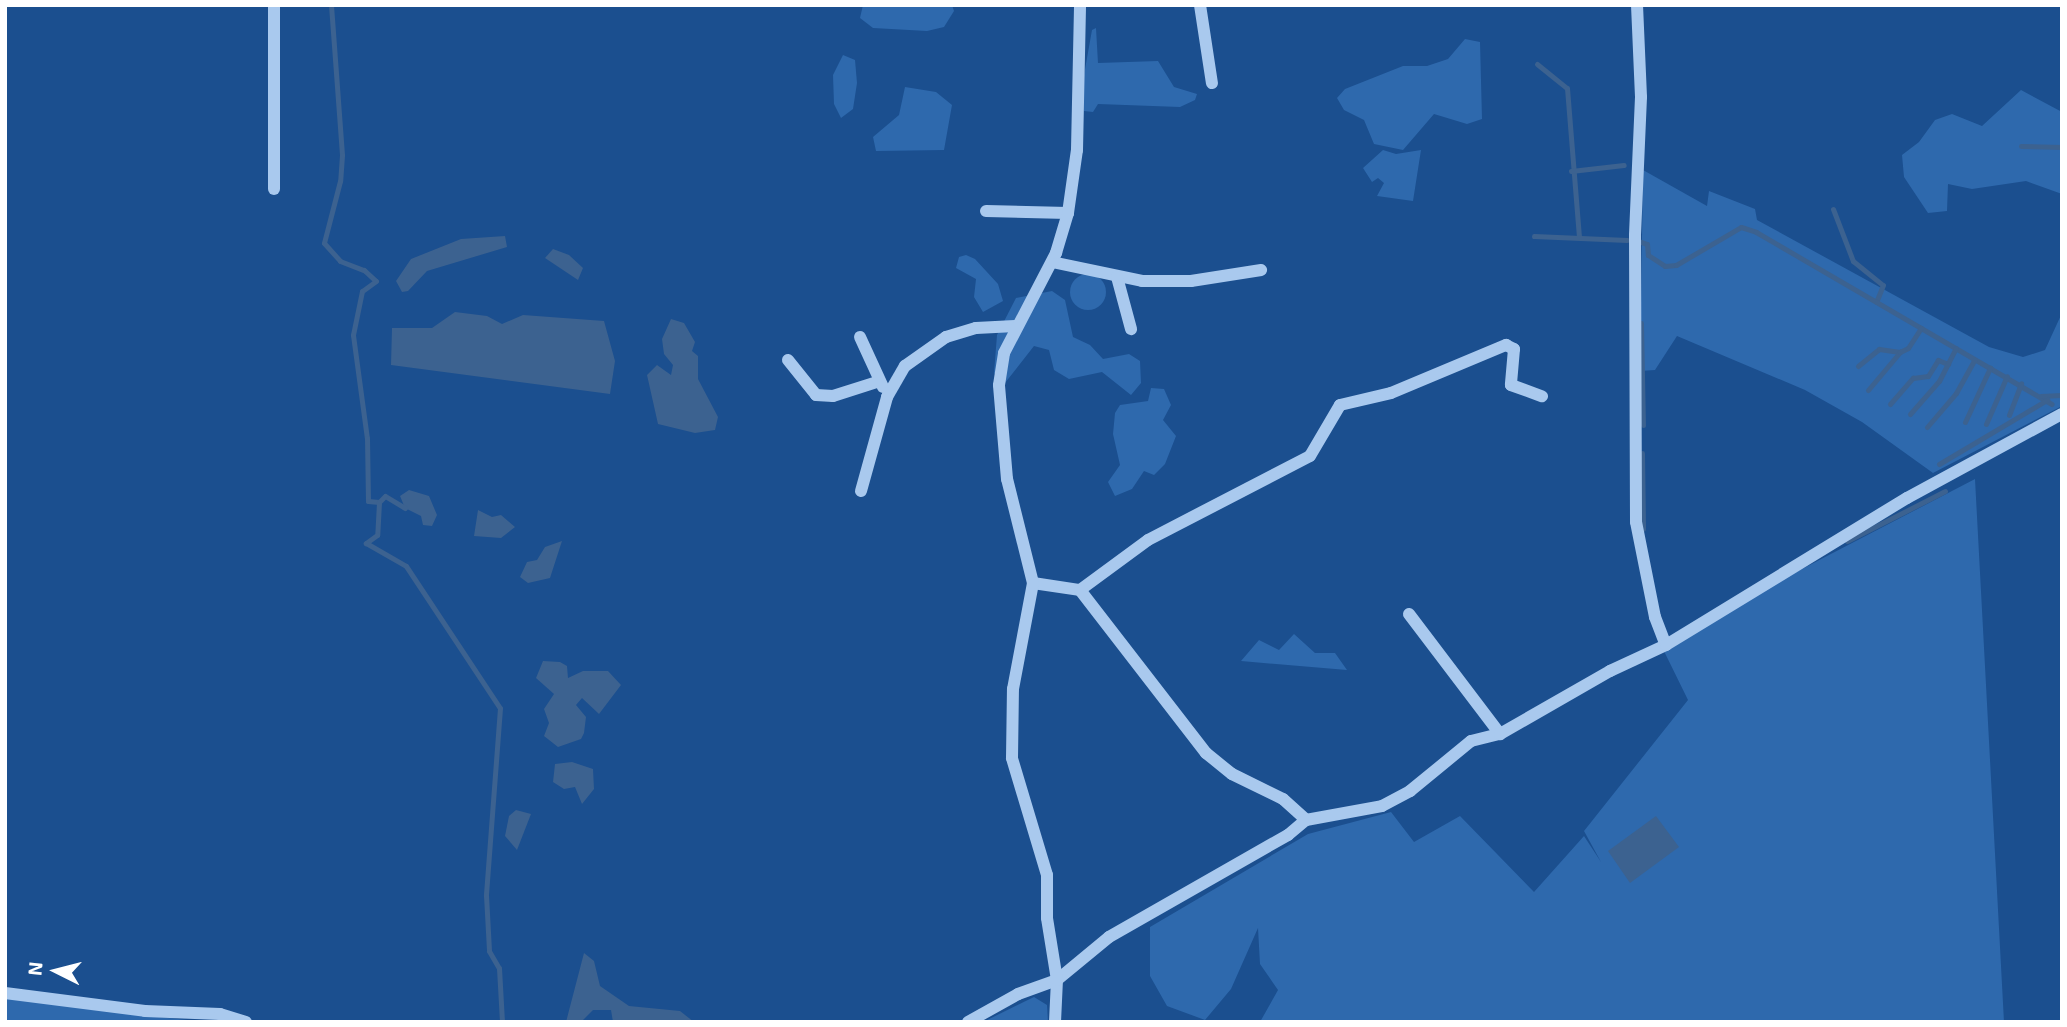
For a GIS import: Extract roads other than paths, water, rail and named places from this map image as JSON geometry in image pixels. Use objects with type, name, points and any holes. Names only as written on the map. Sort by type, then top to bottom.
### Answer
[{"type":"street","points":[[274,5],[274,189]]},
{"type":"street","points":[[1055,1022],[1057,980],[1047,918],[1047,875],[1012,758],[1013,689],[1033,583],[1007,480],[1000,424],[1004,353],[1015,326],[1052,262],[1068,213],[1077,150],[1080,5]]},
{"type":"street","points":[[1200,5],[1212,83]]},
{"type":"street","points":[[1637,5],[1641,97],[1635,236],[1636,522],[1655,617],[1665,645]]},
{"type":"street","points":[[986,211],[1068,213]]},
{"type":"street","points":[[1052,262],[1117,277],[1191,281],[1261,270]]},
{"type":"street","points":[[1117,277],[1131,329]]},
{"type":"street","points":[[861,491],[887,397],[905,366],[946,337],[976,328],[1015,326]]},
{"type":"street","points":[[860,337],[887,397]]},
{"type":"street","points":[[1080,590],[1148,540],[1310,456],[1340,405],[1391,393],[1506,345],[1514,349],[1511,385],[1542,396]]},
{"type":"street","points":[[788,360],[816,395],[833,396],[880,381]]},
{"type":"street","points":[[968,1022],[1018,994],[1057,980],[1109,937],[1288,835],[1306,820],[1382,806],[1410,791],[1471,741],[1500,734],[1610,671],[1665,645],[1907,498],[2062,414]]},
{"type":"street","points":[[1033,583],[1080,590],[1206,753],[1225,769],[1283,799],[1306,820]]},
{"type":"street","points":[[1409,614],[1500,734]]},
{"type":"street","points":[[5,993],[145,1011],[220,1014],[246,1022]]},
{"type":"waterway","points":[[331,5],[342,155],[340,181],[324,243],[340,261],[364,270],[376,281],[362,291],[353,335],[367,438],[368,501],[379,502]]},
{"type":"waterway","points":[[1537,64],[1567,88],[1579,237]]},
{"type":"waterway","points":[[2021,146],[2062,147]]},
{"type":"waterway","points":[[1571,171],[1624,165]]},
{"type":"waterway","points":[[1833,209],[1853,261],[1883,285],[1876,302]]},
{"type":"waterway","points":[[1638,241],[1647,244],[1648,255],[1665,266],[1676,265],[1741,227],[1756,232],[2052,404]]},
{"type":"waterway","points":[[1534,236],[1627,240]]},
{"type":"waterway","points":[[1641,323],[1643,425]]},
{"type":"waterway","points":[[1868,390],[1900,352],[1908,348],[1921,328]]},
{"type":"waterway","points":[[1910,414],[1939,381],[1956,348]]},
{"type":"waterway","points":[[1858,366],[1879,349],[1900,352]]},
{"type":"waterway","points":[[1890,404],[1913,378],[1928,376],[1938,360],[1948,364]]},
{"type":"waterway","points":[[1927,427],[1956,393],[1974,360]]},
{"type":"waterway","points":[[1965,422],[1990,368]]},
{"type":"waterway","points":[[1986,424],[2007,376]]},
{"type":"waterway","points":[[2009,415],[2021,383]]},
{"type":"waterway","points":[[2041,396],[2062,395]]},
{"type":"waterway","points":[[1939,464],[2047,400]]},
{"type":"waterway","points":[[1642,453],[1643,529]]},
{"type":"waterway","points":[[1847,541],[1945,491]]},
{"type":"waterway","points":[[405,508],[385,496],[379,502],[377,535],[366,543],[406,566],[500,708],[486,895],[489,951],[499,968],[502,1022]]}]
